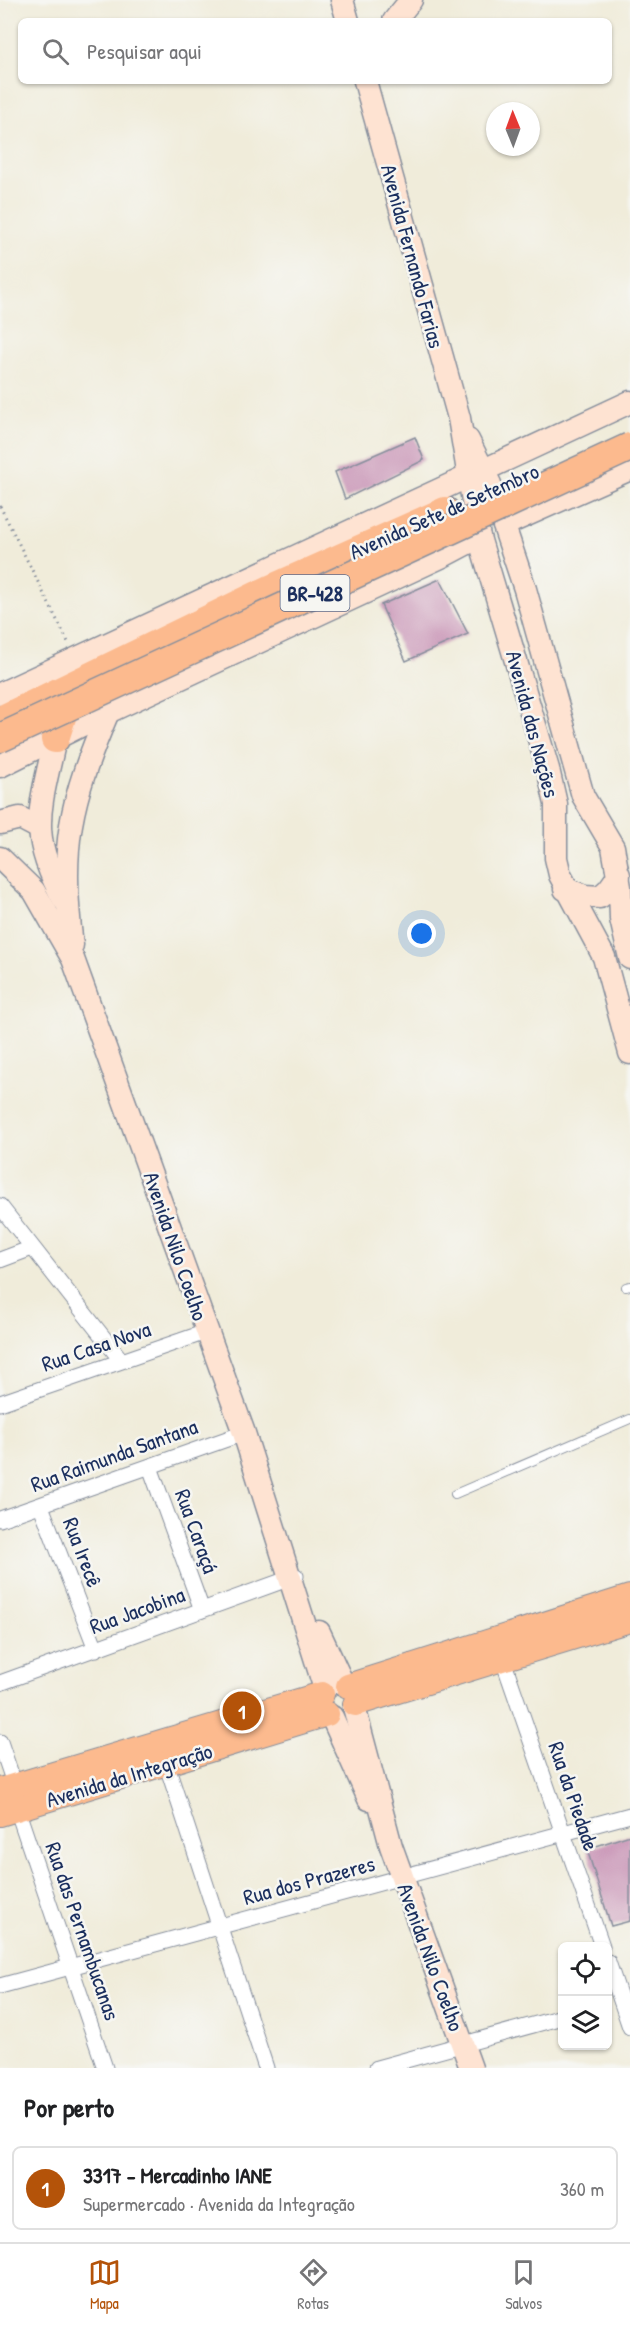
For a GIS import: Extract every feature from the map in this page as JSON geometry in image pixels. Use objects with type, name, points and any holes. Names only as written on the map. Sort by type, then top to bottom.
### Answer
[{"type":"highway","name":"Avenida Sete de Setembro","points":[[0,720],[270,589],[630,428]]},
{"type":"highway","name":"Avenida Sete de Setembro","points":[[0,738],[630,447]]},
{"type":"highway","points":[[55,739],[65,708]]},
{"type":"main road","points":[[342,0],[347,18]]},
{"type":"main road","points":[[396,18],[411,0]]},
{"type":"main road","name":"Avenida Fernando Farias","points":[[366,84],[475,473]]},
{"type":"main road","name":"Avenida Sete de Setembro","points":[[0,694],[630,402]]},
{"type":"main road","name":"Avenida Sete de Setembro","points":[[507,536],[630,469]]},
{"type":"main road","name":"Avenida das Nações","points":[[475,473],[507,536],[525,589],[582,795],[612,847],[619,875],[621,919],[629,951]]},
{"type":"main road","name":"Avenida das Nações","points":[[475,473],[479,537],[556,804],[556,858],[565,889],[594,936],[603,957],[630,1053]]},
{"type":"main road","name":"Avenida Sete de Setembro","points":[[0,766],[108,712],[443,556],[479,537]]},
{"type":"main road","points":[[443,556],[476,557],[487,565]]},
{"type":"main road","points":[[73,959],[66,904],[68,832],[86,762],[108,712]]},
{"type":"main road","points":[[55,739],[41,807],[39,838],[47,870],[66,904]]},
{"type":"main road","points":[[0,823],[20,818],[39,828]]},
{"type":"main road","points":[[0,858],[34,891],[73,959]]},
{"type":"main road","points":[[565,889],[585,896],[600,897],[619,875]]},
{"type":"main road","name":"Avenida Nilo Coelho","points":[[73,959],[244,1433],[293,1577],[322,1641],[338,1699],[471,2068]]},
{"type":"main road","name":"Avenida da Integração","points":[[8,1800],[166,1763],[338,1699],[630,1597]]},
{"type":"main road","name":"Avenida da Integração","points":[[8,1800],[338,1699],[503,1660],[630,1620]]},
{"type":"street","points":[[0,1206],[121,1360]]},
{"type":"street","points":[[0,1260],[32,1248]]},
{"type":"street","name":"Rua Casa Nova","points":[[0,1403],[206,1332]]},
{"type":"street","name":"Rua Raimunda Santana","points":[[0,1519],[244,1433]]},
{"type":"street","name":"Rua Caraçá","points":[[150,1467],[202,1610]]},
{"type":"street","name":"Rua Irecê","points":[[41,1506],[96,1649]]},
{"type":"street","name":"Rua Jacobina","points":[[0,1683],[293,1577]]},
{"type":"street","name":"Rua da Piedade","points":[[503,1660],[600,1942]]},
{"type":"street","name":"Rua das Pernambucanas","points":[[0,1742],[8,1800],[73,1967],[105,2068]]},
{"type":"street","points":[[166,1763],[266,2068]]},
{"type":"street","name":"Rua dos Prazeres","points":[[0,1986],[630,1815]]},
{"type":"street","points":[[612,1976],[630,2027]]},
{"type":"street","points":[[377,2068],[558,2018]]},
{"type":"lane","points":[[455,1494],[630,1419]]},
{"type":"path","points":[[0,506],[77,659]]},
{"type":"building","points":[[415,437],[424,460],[345,499],[335,472]]},
{"type":"building","points":[[440,579],[468,634],[406,661],[381,605]]},
{"type":"building","points":[[630,1835],[630,1921],[611,1926],[587,1849]]},
{"type":"place","name":"3317 - Mercadinho IANE","points":[[242,1711]]}]
